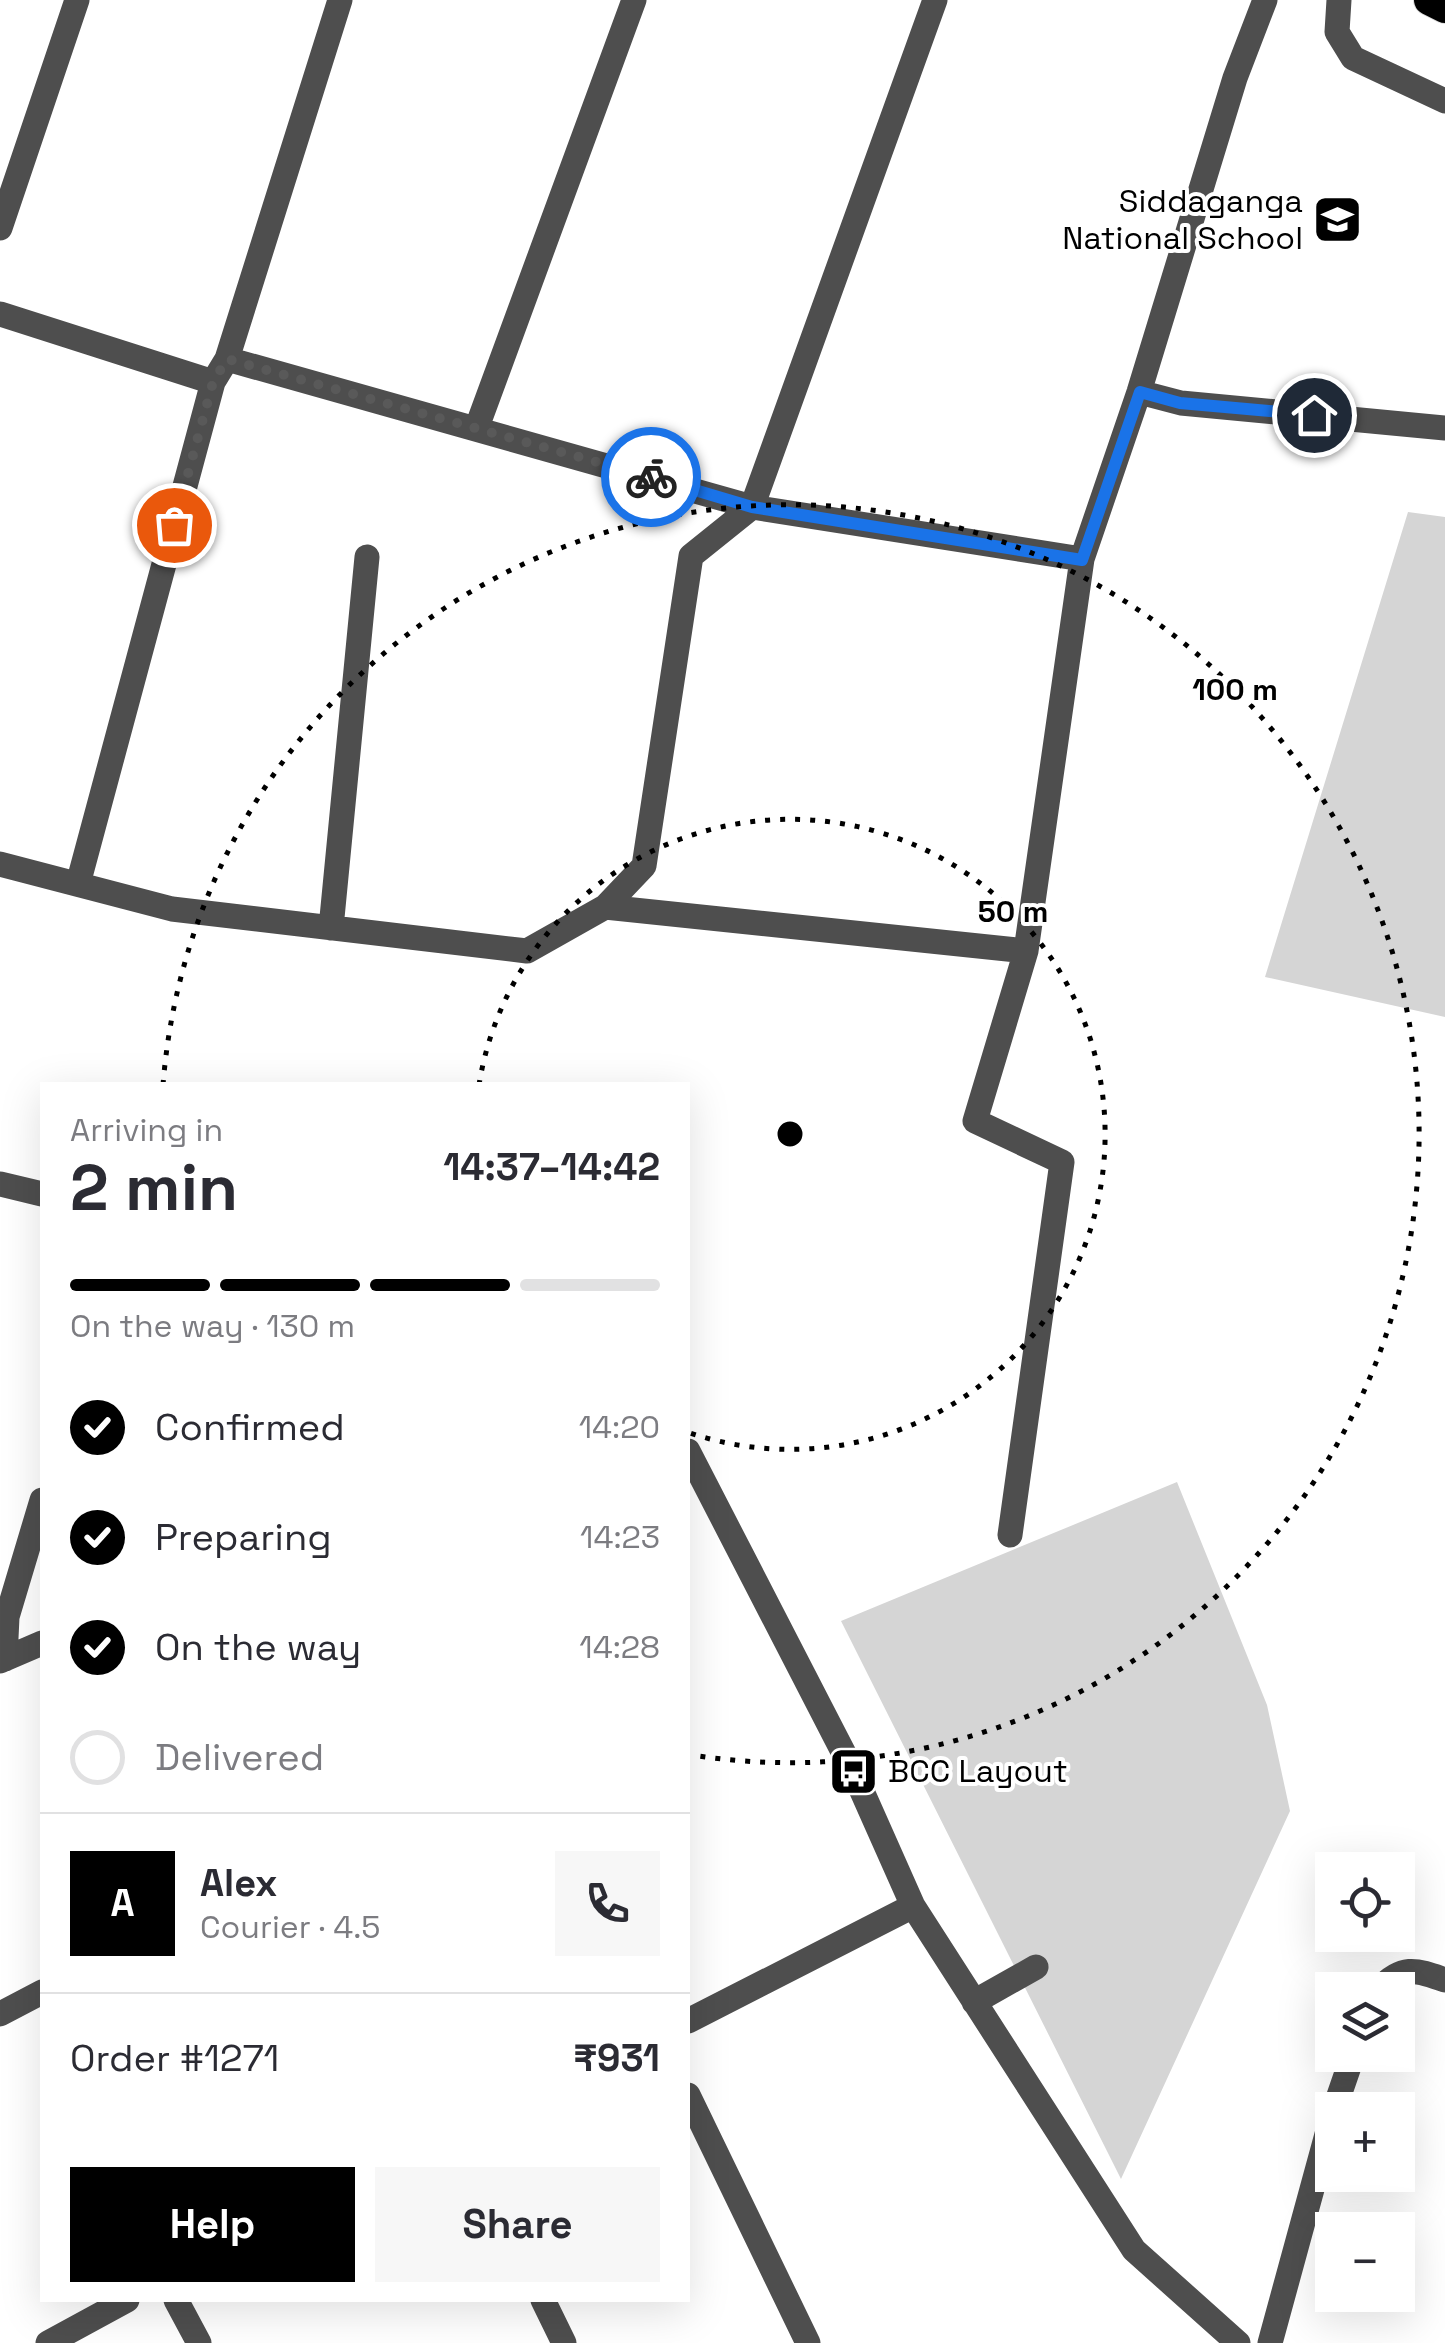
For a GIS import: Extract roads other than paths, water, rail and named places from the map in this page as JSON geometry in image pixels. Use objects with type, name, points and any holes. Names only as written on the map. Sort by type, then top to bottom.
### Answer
[{"type":"highway","points":[[1429,0],[1445,8]]},
{"type":"street","points":[[0,228],[77,0]]},
{"type":"street","points":[[78,884],[213,382],[227,359],[340,0]]},
{"type":"street","points":[[477,427],[634,0]]},
{"type":"street","points":[[0,864],[172,908],[527,951],[605,907],[644,866],[691,556],[752,507],[935,0]]},
{"type":"street","points":[[1010,1535],[1062,1162],[976,1121],[1026,951],[1082,560],[1140,392],[1235,78],[1266,0]]},
{"type":"street","points":[[1338,0],[1337,32],[1352,58],[1445,101]]},
{"type":"street","points":[[0,314],[213,382]]},
{"type":"street","points":[[227,359],[752,507],[1082,560]]},
{"type":"street","points":[[1140,392],[1180,403],[1445,428]]},
{"type":"street","points":[[331,928],[367,557]]},
{"type":"street","points":[[605,907],[1026,951]]},
{"type":"street","points":[[0,1184],[40,1194]]},
{"type":"street","points":[[690,1454],[853,1771],[913,1906],[1134,2250],[1238,2343]]},
{"type":"street","points":[[40,1507],[7,1617],[2,1660],[40,1644]]},
{"type":"street","points":[[690,2020],[913,1906]]},
{"type":"street","points":[[974,2002],[1036,1967]]},
{"type":"street","points":[[1399,1972],[1414,1969],[1445,1980]]},
{"type":"street","points":[[0,2014],[40,1993]]},
{"type":"street","points":[[690,2099],[808,2343]]},
{"type":"street","points":[[1270,2343],[1315,2179]]},
{"type":"street","points":[[48,2343],[123,2302]]},
{"type":"street","points":[[177,2302],[199,2343]]},
{"type":"street","points":[[544,2302],[564,2343]]},
{"type":"place","name":"Siddaganga National School","points":[[1338,219]]},
{"type":"place","name":"BCC Layout","points":[[853,1771]]}]
